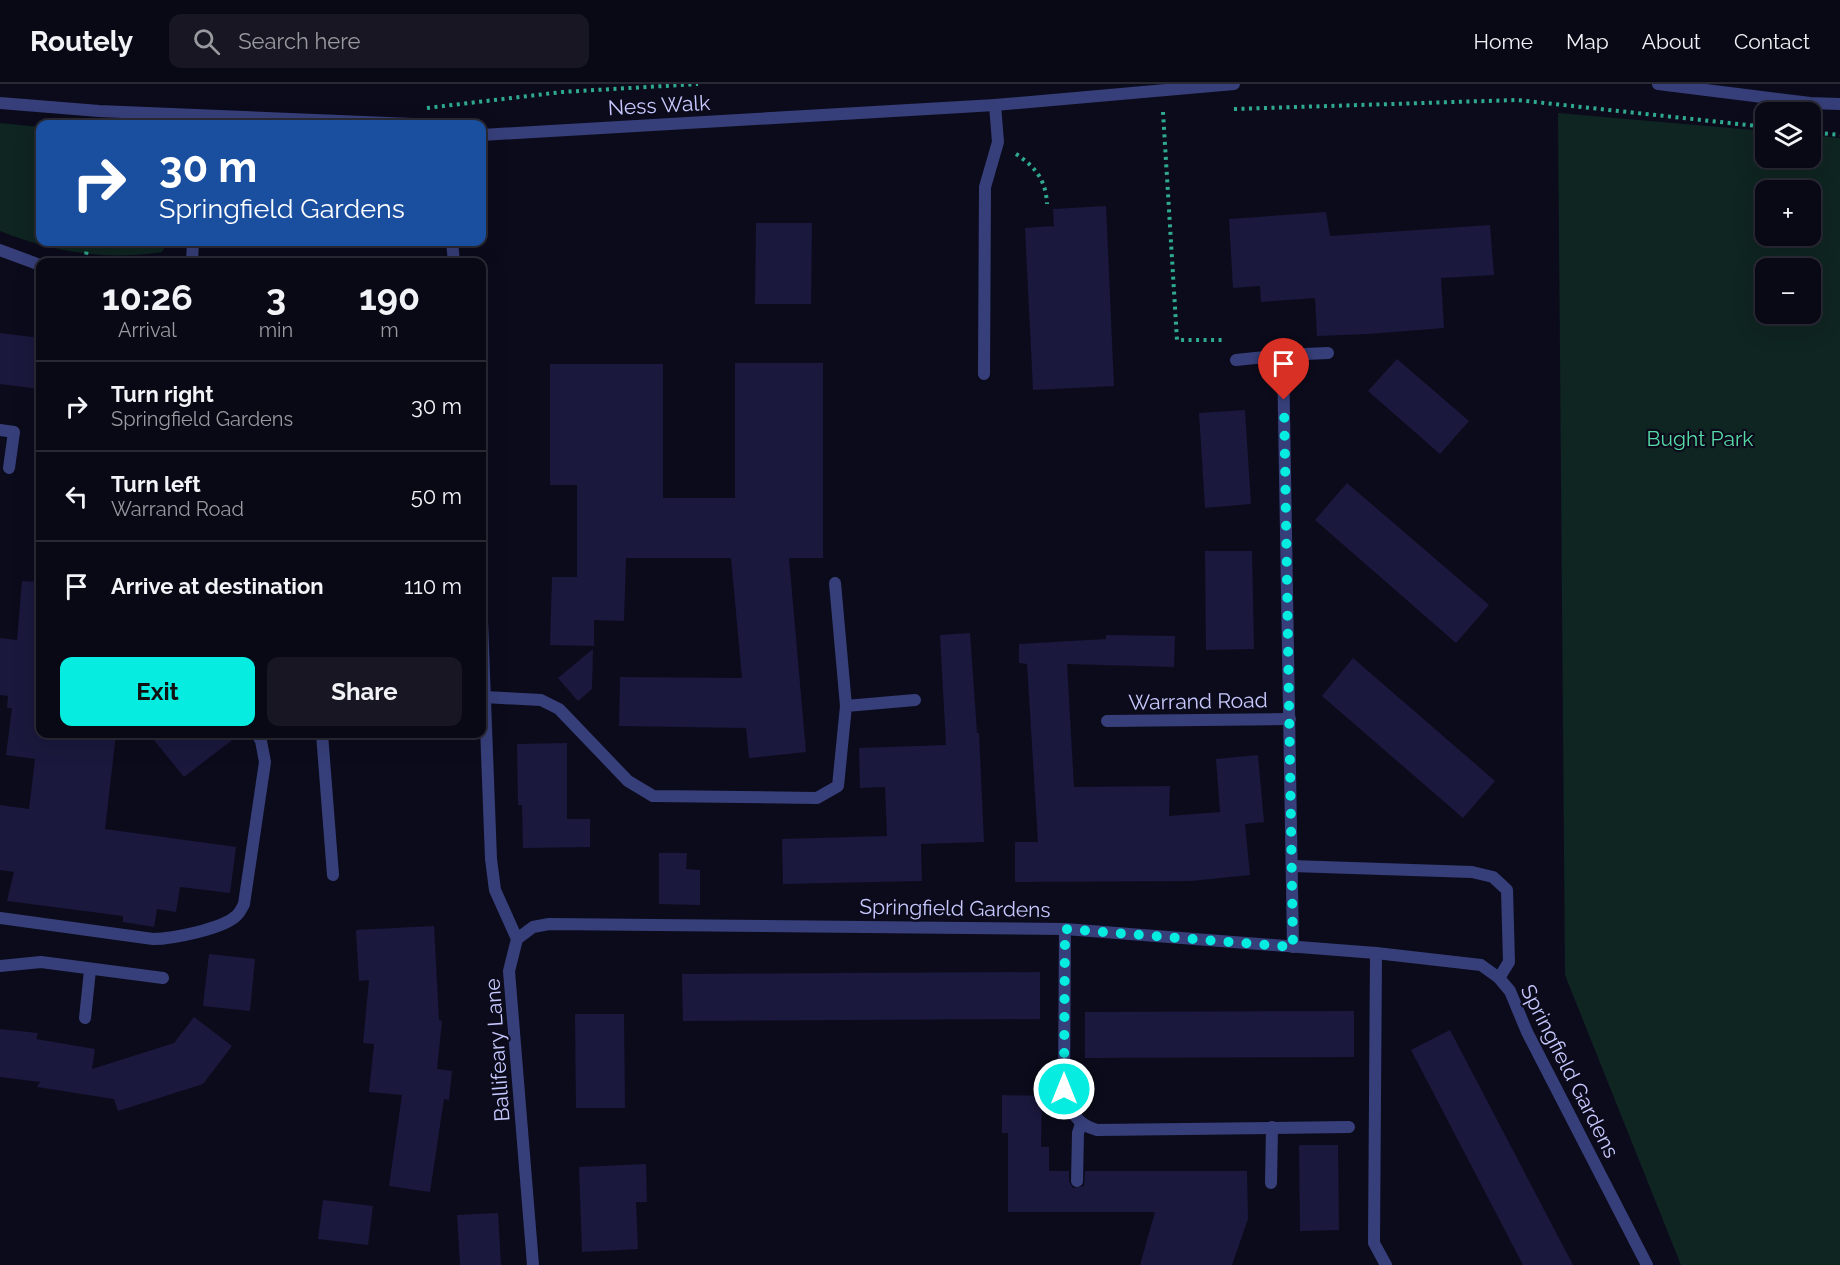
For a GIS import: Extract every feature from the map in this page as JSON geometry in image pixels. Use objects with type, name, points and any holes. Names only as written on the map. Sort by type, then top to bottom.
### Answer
[{"type":"street","name":"Ness Walk","points":[[486,135],[995,105],[1234,84]]},
{"type":"street","points":[[1658,84],[1809,103],[1840,104]]},
{"type":"street","points":[[0,103],[198,120],[348,120]]},
{"type":"street","points":[[984,374],[985,187],[998,142],[995,105]]},
{"type":"street","points":[[0,250],[36,264]]},
{"type":"street","points":[[1236,360],[1328,353]]},
{"type":"street","name":"Warrand Road","points":[[1283,355],[1293,947]]},
{"type":"street","points":[[0,430],[14,432],[9,468]]},
{"type":"street","points":[[486,697],[541,700],[559,709],[628,781],[653,796],[817,798],[838,786],[846,706],[835,583]]},
{"type":"street","points":[[846,706],[915,700]]},
{"type":"street","name":"Warrand Road","points":[[1107,721],[1290,719]]},
{"type":"street","points":[[0,918],[165,939],[226,922],[238,915],[244,904],[265,762],[259,738]]},
{"type":"street","points":[[322,738],[333,875]]},
{"type":"street","points":[[486,738],[495,890],[517,939]]},
{"type":"street","points":[[1292,866],[1472,872],[1493,877],[1507,890],[1509,962],[1499,978]]},
{"type":"street","name":"Springfield Gardens","points":[[517,939],[532,927],[549,924],[1065,929],[1376,953],[1481,965],[1499,978],[1510,991],[1527,1032],[1647,1265]]},
{"type":"street","points":[[1065,929],[1064,1089],[1071,1112],[1082,1124],[1097,1130],[1349,1127]]},
{"type":"street","name":"Ballifeary Lane","points":[[517,939],[509,971],[533,1265]]},
{"type":"street","points":[[1376,953],[1374,1243],[1386,1265]]},
{"type":"street","points":[[0,966],[41,962],[163,978]]},
{"type":"street","points":[[85,1018],[90,970]]},
{"type":"street","points":[[1077,1180],[1078,1133],[1082,1124]]},
{"type":"street","points":[[1271,1183],[1272,1127]]},
{"type":"path","points":[[424,108],[562,92],[698,84]]},
{"type":"path","points":[[1162,89],[1177,340],[1226,340],[1236,360]]},
{"type":"path","points":[[1226,110],[1517,100],[1755,126]]},
{"type":"path","points":[[1151,114],[1173,113]]},
{"type":"path","points":[[1821,133],[1840,135]]},
{"type":"path","points":[[1023,158],[1046,186],[1047,204]]},
{"type":"green space","name":"Bught Park","points":[[1558,113],[1755,130],[1755,168],[1821,168],[1821,136],[1840,138],[1840,1265],[1681,1265],[1565,975]]},
{"type":"green space","points":[[0,123],[36,127],[36,243],[0,231]]},
{"type":"green space","points":[[47,246],[165,246],[162,252],[141,255],[100,255]]},
{"type":"building","points":[[1106,206],[1114,386],[1033,390],[1025,228],[1054,226],[1053,209]]},
{"type":"building","points":[[1326,212],[1330,236],[1490,225],[1494,275],[1441,278],[1444,328],[1368,334],[1317,336],[1315,298],[1261,302],[1260,286],[1233,288],[1229,219]]},
{"type":"building","points":[[756,223],[812,223],[811,304],[755,304]]},
{"type":"building","points":[[0,333],[36,338],[36,388],[0,384]]},
{"type":"building","points":[[1397,359],[1469,421],[1440,454],[1368,391]]},
{"type":"building","points":[[735,363],[823,363],[823,558],[789,558],[806,752],[749,758],[746,728],[619,726],[620,677],[742,678],[731,558],[626,558],[624,621],[594,620],[594,646],[550,645],[552,577],[577,577],[577,485],[550,485],[550,364],[663,364],[663,498],[735,498]]},
{"type":"building","points":[[1245,410],[1251,504],[1205,508],[1199,413]]},
{"type":"building","points":[[1347,483],[1489,605],[1456,643],[1315,520]]},
{"type":"building","points":[[1205,551],[1252,551],[1254,649],[1206,650]]},
{"type":"building","points":[[22,581],[36,582],[36,738],[116,738],[105,829],[236,847],[230,893],[180,887],[176,912],[157,909],[154,927],[123,922],[123,916],[7,901],[14,872],[0,870],[0,805],[29,809],[35,759],[6,755],[12,708],[7,708],[8,696],[0,695],[0,638],[17,640]]},
{"type":"building","points":[[970,633],[977,733],[979,733],[984,842],[921,844],[922,881],[783,884],[782,839],[887,836],[885,787],[860,788],[859,748],[946,745],[940,635]]},
{"type":"building","points":[[1106,635],[1175,636],[1174,667],[1067,664],[1074,787],[1170,786],[1169,816],[1220,812],[1216,759],[1258,755],[1264,822],[1245,824],[1250,875],[1191,881],[1015,882],[1015,842],[1038,842],[1027,664],[1019,663],[1019,644],[1106,639]]},
{"type":"building","points":[[593,649],[592,689],[578,701],[558,678]]},
{"type":"building","points":[[1353,658],[1495,781],[1463,818],[1322,696]]},
{"type":"building","points":[[152,738],[235,738],[184,777]]},
{"type":"building","points":[[567,743],[567,819],[590,819],[590,847],[523,848],[522,805],[518,805],[517,744]]},
{"type":"building","points":[[659,853],[687,853],[686,869],[700,870],[700,905],[659,904]]},
{"type":"building","points":[[434,926],[439,1020],[442,1021],[437,1069],[452,1071],[449,1100],[444,1099],[430,1192],[389,1186],[402,1095],[369,1092],[374,1044],[363,1043],[369,980],[359,981],[356,930]]},
{"type":"building","points":[[209,954],[255,959],[250,1011],[203,1006]]},
{"type":"building","points":[[1040,972],[1040,1019],[683,1021],[682,974]]},
{"type":"building","points":[[1354,1011],[1354,1057],[1085,1058],[1085,1012]]},
{"type":"building","points":[[575,1014],[624,1014],[625,1108],[576,1108]]},
{"type":"building","points":[[194,1017],[232,1046],[203,1084],[118,1111],[114,1099],[37,1087],[40,1082],[0,1077],[0,1029],[38,1033],[36,1039],[95,1049],[92,1069],[174,1043]]},
{"type":"building","points":[[1450,1030],[1573,1265],[1523,1265],[1411,1050]]},
{"type":"building","points":[[1002,1095],[1042,1096],[1041,1147],[1049,1147],[1049,1171],[1069,1171],[1069,1181],[1073,1188],[1084,1186],[1085,1171],[1247,1171],[1248,1219],[1232,1265],[1140,1265],[1155,1212],[1008,1212],[1008,1133],[1002,1133]]},
{"type":"building","points":[[1299,1145],[1338,1145],[1339,1230],[1300,1231]]},
{"type":"building","points":[[646,1164],[647,1202],[636,1202],[638,1249],[582,1252],[579,1167]]},
{"type":"building","points":[[323,1200],[373,1206],[368,1245],[318,1239]]},
{"type":"building","points":[[498,1213],[501,1265],[460,1265],[457,1215]]},
{"type":"route","points":[[1064,1089],[1065,929],[1293,947],[1284,400]]}]
